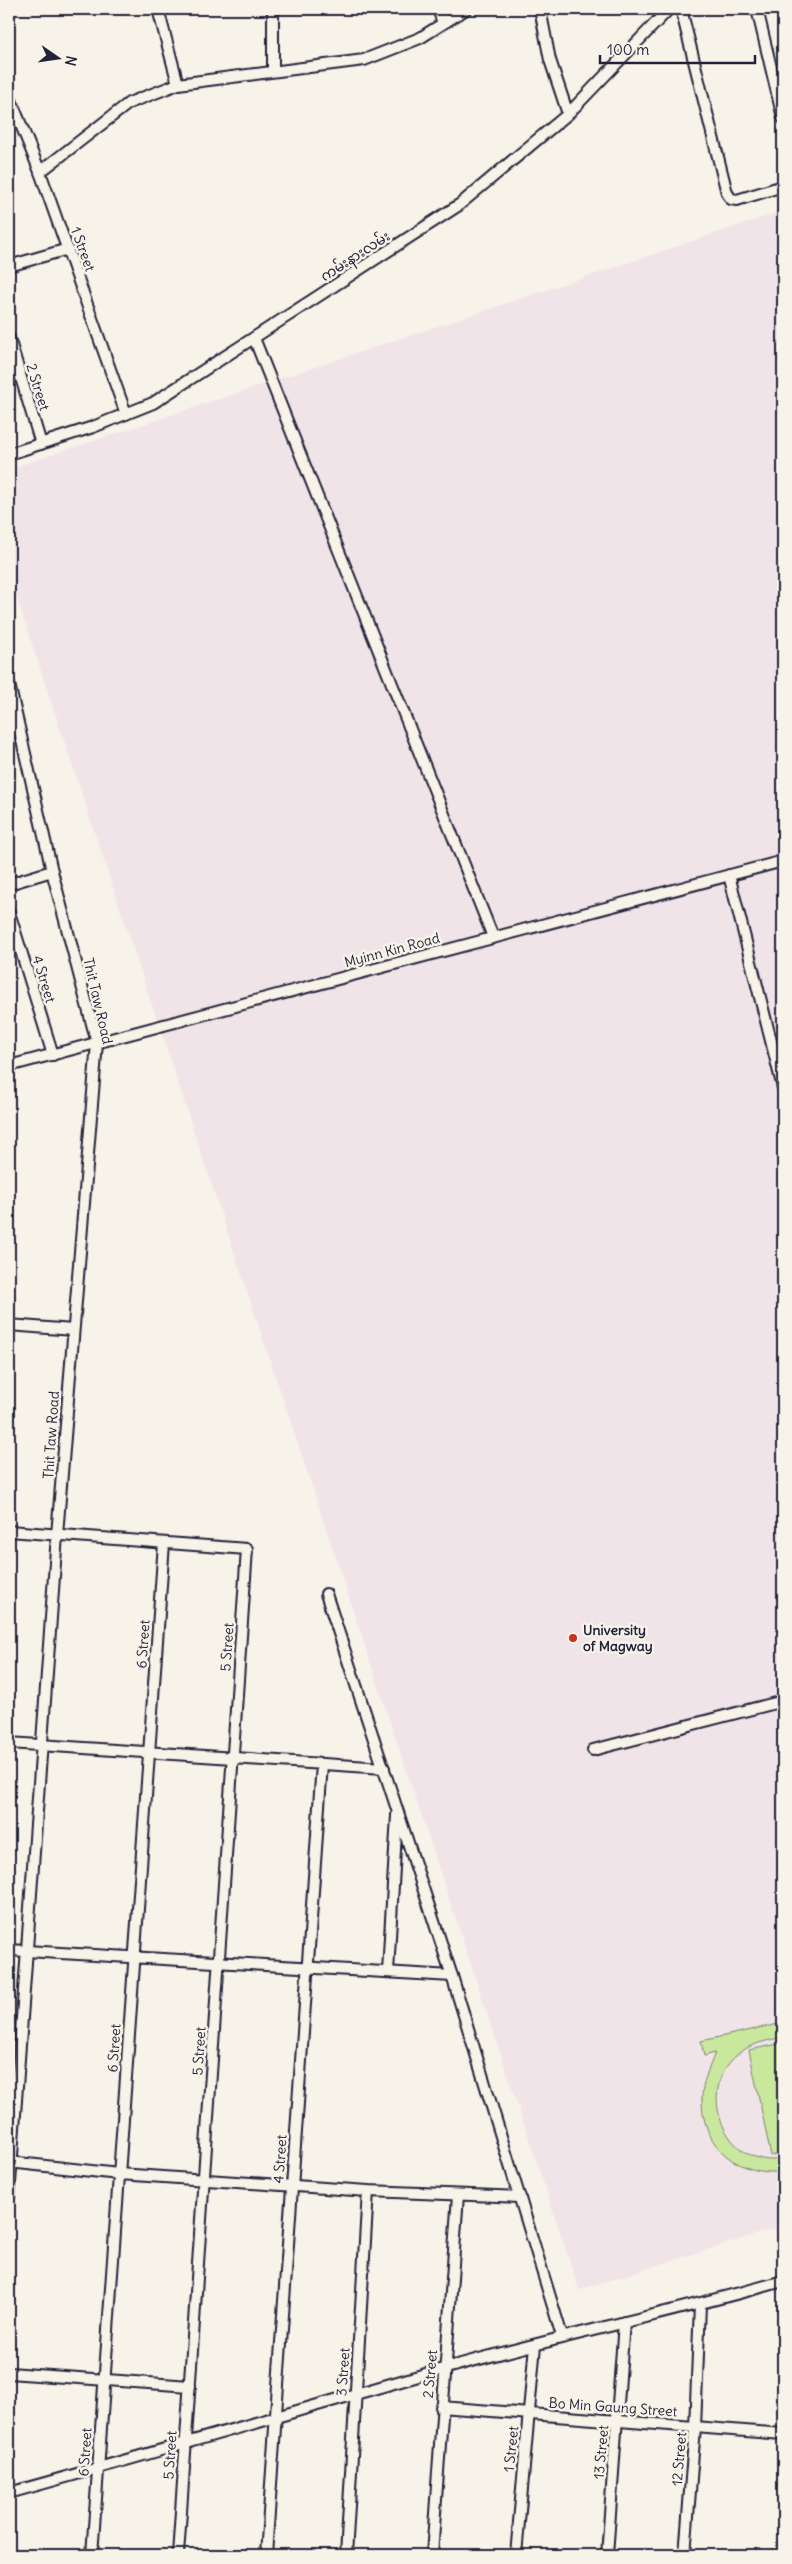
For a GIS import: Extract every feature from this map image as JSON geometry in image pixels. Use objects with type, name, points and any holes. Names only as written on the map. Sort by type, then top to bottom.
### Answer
[{"type":"street","points":[[158,9],[178,84]]},
{"type":"street","points":[[273,71],[274,9]]},
{"type":"street","points":[[438,9],[443,24]]},
{"type":"street","points":[[40,172],[130,103],[178,84],[364,60],[420,38],[466,9]]},
{"type":"street","points":[[540,9],[550,60],[568,114]]},
{"type":"street","name":"ကမ်းနားလမ်း","points":[[9,454],[93,427],[153,402],[459,205],[568,114],[669,9]]},
{"type":"street","points":[[681,9],[727,193],[731,198],[737,200],[783,186]]},
{"type":"street","points":[[757,9],[783,118]]},
{"type":"street","name":"1 Street","points":[[9,95],[40,172],[126,414]]},
{"type":"street","points":[[9,266],[68,250]]},
{"type":"street","name":"2 Street","points":[[9,338],[41,444]]},
{"type":"street","points":[[254,338],[493,938]]},
{"type":"street","name":"Thit Taw Road","points":[[9,691],[52,871],[97,1043],[57,1535],[10,2162],[9,2197]]},
{"type":"street","name":"Myinn Kin Road","points":[[9,1066],[783,861]]},
{"type":"street","points":[[9,884],[52,871]]},
{"type":"street","points":[[729,875],[783,1088]]},
{"type":"street","name":"4 Street","points":[[9,912],[53,1055]]},
{"type":"street","points":[[9,1325],[73,1330]]},
{"type":"street","points":[[9,1531],[164,1543]]},
{"type":"street","name":"5 Street","points":[[164,1543],[247,1549],[190,2386],[184,2444],[178,2555]]},
{"type":"street","name":"6 Street","points":[[92,2555],[164,1543]]},
{"type":"street","points":[[326,1594],[452,1976],[562,2336]]},
{"type":"street","points":[[593,1750],[783,1701]]},
{"type":"street","points":[[9,1744],[384,1768]]},
{"type":"street","name":"4 Street","points":[[266,2555],[322,1764]]},
{"type":"street","points":[[388,1972],[397,1809]]},
{"type":"street","points":[[9,1950],[452,1976]]},
{"type":"street","points":[[10,2162],[119,2174],[292,2186],[368,2191],[520,2196]]},
{"type":"street","name":"3 Street","points":[[346,2555],[368,2191]]},
{"type":"street","name":"2 Street","points":[[432,2555],[441,2406],[458,2194]]},
{"type":"street","points":[[9,2493],[445,2368],[535,2345],[562,2336],[700,2304],[783,2280]]},
{"type":"street","name":"12 Street","points":[[685,2555],[695,2427],[700,2304]]},
{"type":"street","name":"13 Street","points":[[606,2555],[618,2421],[624,2322]]},
{"type":"street","name":"1 Street","points":[[516,2555],[535,2345]]},
{"type":"street","points":[[9,2373],[190,2386]]},
{"type":"street","name":"Bo Min Gaung Street","points":[[441,2406],[783,2434]]},
{"type":"shaded area","name":"University of Magway","points":[[783,211],[783,2226],[579,2290],[9,575],[9,469]]},
{"type":"green space","points":[[783,2023],[783,2037],[753,2045],[737,2055],[724,2070],[718,2088],[718,2107],[722,2125],[732,2140],[746,2152],[763,2159],[783,2159],[783,2172],[767,2172],[738,2164],[726,2156],[716,2145],[709,2133],[704,2118],[702,2095],[706,2077],[715,2053],[704,2056],[701,2041]]},
{"type":"green space","points":[[783,2043],[783,2153],[771,2156],[749,2050]]},
{"type":"place","name":"University of Magway","points":[[573,1638]]}]
